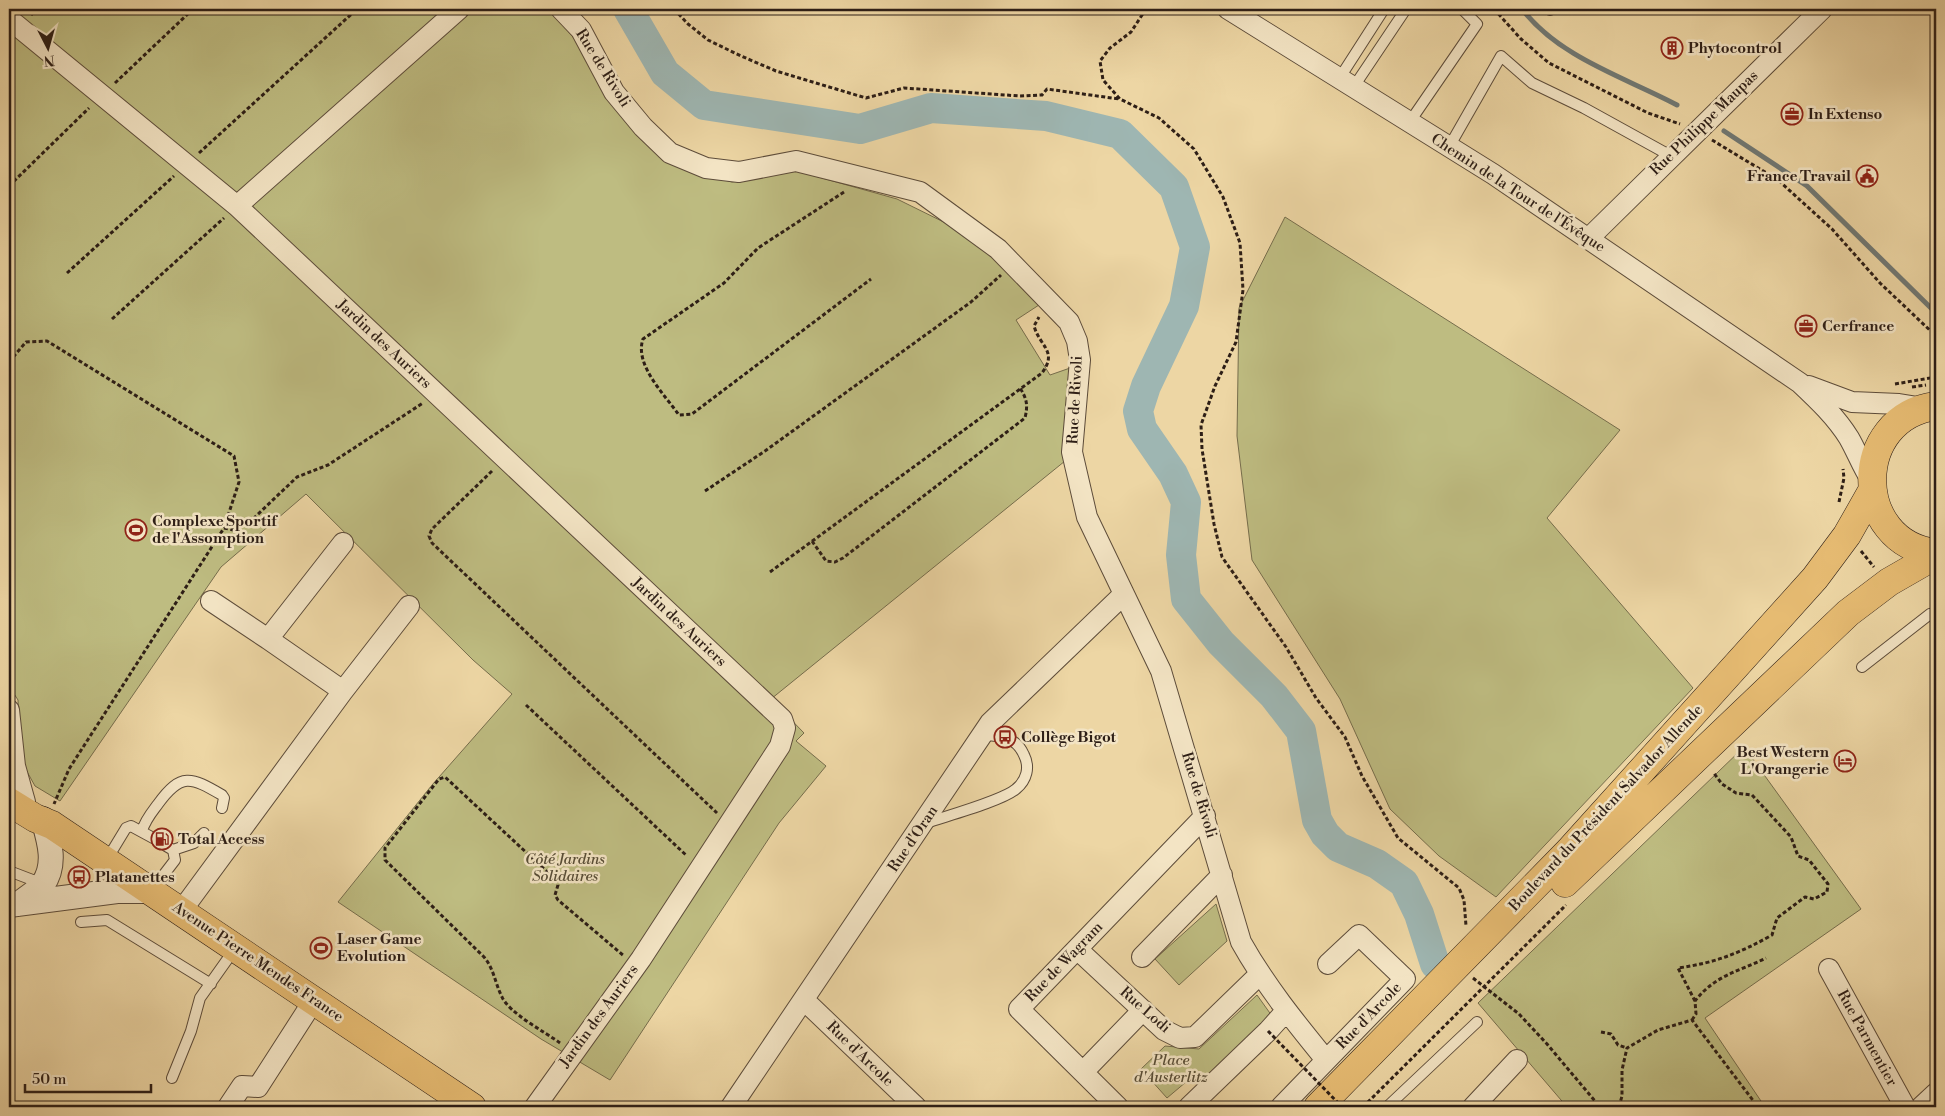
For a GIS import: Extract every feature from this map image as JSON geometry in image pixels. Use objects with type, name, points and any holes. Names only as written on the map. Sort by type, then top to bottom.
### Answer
[{"type":"main road","points":[[1930,407],[1904,418],[1887,433],[1874,459],[1871,485],[1878,511],[1894,533],[1914,547],[1936,554]]},
{"type":"main road","name":"Boulevard du Président Salvador Allende","points":[[1318,1107],[1569,852],[1815,578],[1847,535],[1871,485]]},
{"type":"main road","name":"Boulevard du Président Salvador Allende","points":[[1344,1107],[1478,981],[1596,852],[1848,613],[1888,582],[1936,554]]},
{"type":"main road","name":"Avenue Pierre Mendes France","points":[[28,804],[106,861],[314,1000],[457,1103]]},
{"type":"main road","points":[[1303,1107],[1369,1040],[1422,1003]]},
{"type":"street","points":[[237,206],[459,9]]},
{"type":"street","name":"Rue de Rivoli","points":[[561,9],[581,30],[614,92],[643,127],[670,153],[706,168],[739,172],[796,161],[920,192],[998,249],[1069,322],[1077,341],[1080,360],[1072,452],[1087,517],[1161,671],[1206,816],[1242,942],[1260,974],[1286,1011],[1326,1060]]},
{"type":"street","name":"Chemin de la Tour de l'Évêque","points":[[1229,9],[1449,147],[1800,383],[1831,413],[1850,440],[1871,485]]},
{"type":"street","name":"Rue Philippe Maupas","points":[[1588,239],[1822,9]]},
{"type":"street","name":"Jardin des Auriers","points":[[9,19],[237,206],[782,719],[785,728],[780,746],[635,966],[534,1107]]},
{"type":"street","name":"Chemin de la Tour de l'Évêque","points":[[1800,383],[1852,402],[1930,407]]},
{"type":"street","points":[[268,639],[343,542]]},
{"type":"street","name":"Rue d'Oran","points":[[731,1107],[990,723],[1123,595]]},
{"type":"street","points":[[211,601],[343,691]]},
{"type":"street","points":[[182,910],[343,691],[409,606]]},
{"type":"street","points":[[9,710],[15,766],[28,804],[51,844],[51,864],[43,884],[14,905]]},
{"type":"street","name":"Rue de Wagram","points":[[1118,1107],[1019,1009],[1206,816]]},
{"type":"street","points":[[1142,957],[1222,875]]},
{"type":"street","points":[[14,905],[117,891],[151,891]]},
{"type":"street","name":"Rue d'Arcole","points":[[1281,1107],[1405,980],[1359,935],[1328,964]]},
{"type":"street","name":"Rue Lodi","points":[[1077,949],[1164,1030],[1180,1038],[1194,1037],[1260,974]]},
{"type":"street","name":"Rue Parmentier","points":[[1829,969],[1905,1107]]},
{"type":"street","points":[[228,1107],[242,1086],[258,1087],[314,1000]]},
{"type":"street","name":"Rue d'Arcole","points":[[804,1000],[916,1107]]},
{"type":"street","points":[[1083,1072],[1143,1010]]},
{"type":"street","points":[[1189,1107],[1268,1032],[1286,1011]]},
{"type":"street","points":[[1473,1107],[1517,1060]]},
{"type":"street","points":[[1921,1107],[1936,1094]]},
{"type":"lane","points":[[1346,84],[1384,9]]},
{"type":"lane","points":[[1346,84],[1406,9]]},
{"type":"lane","points":[[1410,122],[1477,24],[1462,9]]},
{"type":"lane","points":[[1449,147],[1501,56],[1532,83],[1584,108],[1671,156]]},
{"type":"lane","points":[[1862,667],[1930,614],[1936,613]]},
{"type":"lane","points":[[922,824],[1008,794],[1022,783],[1028,767],[1026,758],[1017,744],[1001,736],[982,735]]},
{"type":"lane","points":[[142,831],[147,819],[168,791],[184,780],[198,781],[222,795],[224,798],[222,808]]},
{"type":"lane","points":[[106,861],[126,828],[135,826],[155,839]]},
{"type":"lane","points":[[151,891],[175,860],[169,848],[194,843],[204,833]]},
{"type":"lane","points":[[9,870],[43,884]]},
{"type":"lane","points":[[81,922],[107,920],[211,984]]},
{"type":"lane","points":[[172,1078],[191,1031],[200,998],[235,948]]},
{"type":"lane","points":[[1387,1107],[1477,1022]]},
{"type":"path","points":[[67,273],[357,9]]},
{"type":"path","points":[[674,9],[688,24],[708,40],[742,56],[776,71],[866,98],[904,88],[913,88],[1020,96],[1042,95],[1047,89],[1120,99],[1159,118],[1194,149],[1223,197],[1240,243],[1243,290],[1236,342],[1215,386],[1201,425],[1202,449],[1214,524],[1222,557],[1286,647],[1316,698],[1345,736],[1362,776],[1398,838],[1459,888],[1464,900],[1466,931]]},
{"type":"path","points":[[1120,99],[1103,80],[1100,61],[1110,48],[1131,32],[1146,9]]},
{"type":"path","points":[[1494,9],[1521,39],[1549,63],[1648,113],[1697,131],[1778,180],[1832,229],[1880,283],[1936,336]]},
{"type":"path","points":[[860,178],[843,193],[758,248],[724,283],[643,339],[641,354],[645,365],[679,415],[692,414],[871,279]]},
{"type":"path","points":[[112,318],[237,206]]},
{"type":"path","points":[[705,491],[765,451],[971,302],[1013,265]]},
{"type":"path","points":[[770,572],[1042,373],[1049,365],[1050,353],[1036,334],[1034,326],[1036,320],[1052,305]]},
{"type":"path","points":[[9,362],[26,342],[47,341],[234,456],[239,482],[224,528],[69,769],[28,804]]},
{"type":"path","points":[[1889,386],[1936,376]]},
{"type":"path","points":[[812,541],[826,561],[835,562],[843,558],[1025,418],[1028,407],[1026,398],[1020,388]]},
{"type":"path","points":[[224,528],[233,530],[254,518],[296,478],[328,465],[436,394]]},
{"type":"path","points":[[506,458],[432,529],[429,536],[432,543],[729,824]]},
{"type":"path","points":[[1836,508],[1844,478],[1842,461]]},
{"type":"path","points":[[1855,544],[1876,569]]},
{"type":"path","points":[[526,705],[700,868]]},
{"type":"path","points":[[1620,1107],[1622,1070],[1627,1048],[1658,1030],[1692,1020],[1696,1014],[1695,1001],[1678,968],[1711,963],[1744,951],[1772,935],[1777,918],[1806,897],[1814,898],[1828,892],[1828,884],[1809,860],[1798,856],[1791,837],[1752,795],[1736,793],[1722,784],[1709,766]]},
{"type":"path","points":[[572,1052],[509,1007],[502,998],[492,967],[384,860],[385,848],[439,779],[445,777],[557,881],[558,885],[555,895],[558,900],[635,966]]},
{"type":"path","points":[[1695,1001],[1704,989],[1729,972],[1751,966],[1766,958]]},
{"type":"path","points":[[1363,1107],[1478,981],[1519,1014],[1600,1107]]},
{"type":"path","points":[[1692,1020],[1758,1107]]},
{"type":"path","points":[[1268,1032],[1344,1107]]},
{"type":"path","points":[[1601,1032],[1611,1034],[1618,1045],[1627,1048]]},
{"type":"green space","name":"Côté Jardins Solidaires","points":[[9,9],[547,9],[555,15],[586,53],[691,170],[732,182],[797,171],[897,199],[966,233],[1042,303],[1016,320],[1050,375],[1073,367],[1065,461],[771,699],[804,733],[796,741],[826,766],[779,823],[610,1080],[541,1039],[338,902],[432,785],[512,694],[473,660],[306,494],[221,567],[60,801],[35,786],[25,768],[20,748],[18,700],[9,686]]},
{"type":"green space","points":[[1285,217],[1620,430],[1547,518],[1693,688],[1496,897],[1439,856],[1390,809],[1340,699],[1252,560],[1237,436],[1239,308]]},
{"type":"green space","points":[[1744,747],[1861,909],[1705,1018],[1765,1107],[1567,1107],[1478,1003]]},
{"type":"green space","points":[[1216,904],[1227,941],[1179,985],[1155,959]]},
{"type":"green space","name":"Place d'Austerlitz","points":[[1257,995],[1272,1016],[1204,1083],[1186,1082],[1167,1098],[1141,1069],[1165,1046],[1199,1049]]},
{"type":"waterway","points":[[628,9],[665,73],[704,105],[860,129],[931,108],[1046,116],[1120,134],[1174,187],[1195,247],[1184,306],[1146,386],[1138,411],[1142,429],[1173,474],[1186,502],[1181,555],[1186,599],[1221,643],[1274,696],[1301,731],[1317,820],[1325,834],[1338,847],[1377,864],[1404,883],[1419,914],[1435,964]]},
{"type":"waterway","points":[[1522,9],[1537,26],[1574,54],[1677,105]]},
{"type":"waterway","points":[[1724,131],[1807,186],[1936,313]]},
{"type":"place","name":"Phytocontrol","points":[[1672,48]]},
{"type":"place","name":"In Extenso","points":[[1792,114]]},
{"type":"place","name":"France Travail","points":[[1867,176]]},
{"type":"place","name":"Cerfrance","points":[[1806,326]]},
{"type":"place","name":"Complexe Sportif de l'Assomption","points":[[136,530]]},
{"type":"place","name":"Collège Bigot","points":[[1005,737]]},
{"type":"place","name":"Best Western L'Orangerie","points":[[1845,761]]},
{"type":"place","name":"Total Access","points":[[162,839]]},
{"type":"place","name":"Platanettes","points":[[79,877]]},
{"type":"place","name":"Laser Game Evolution","points":[[321,948]]}]
